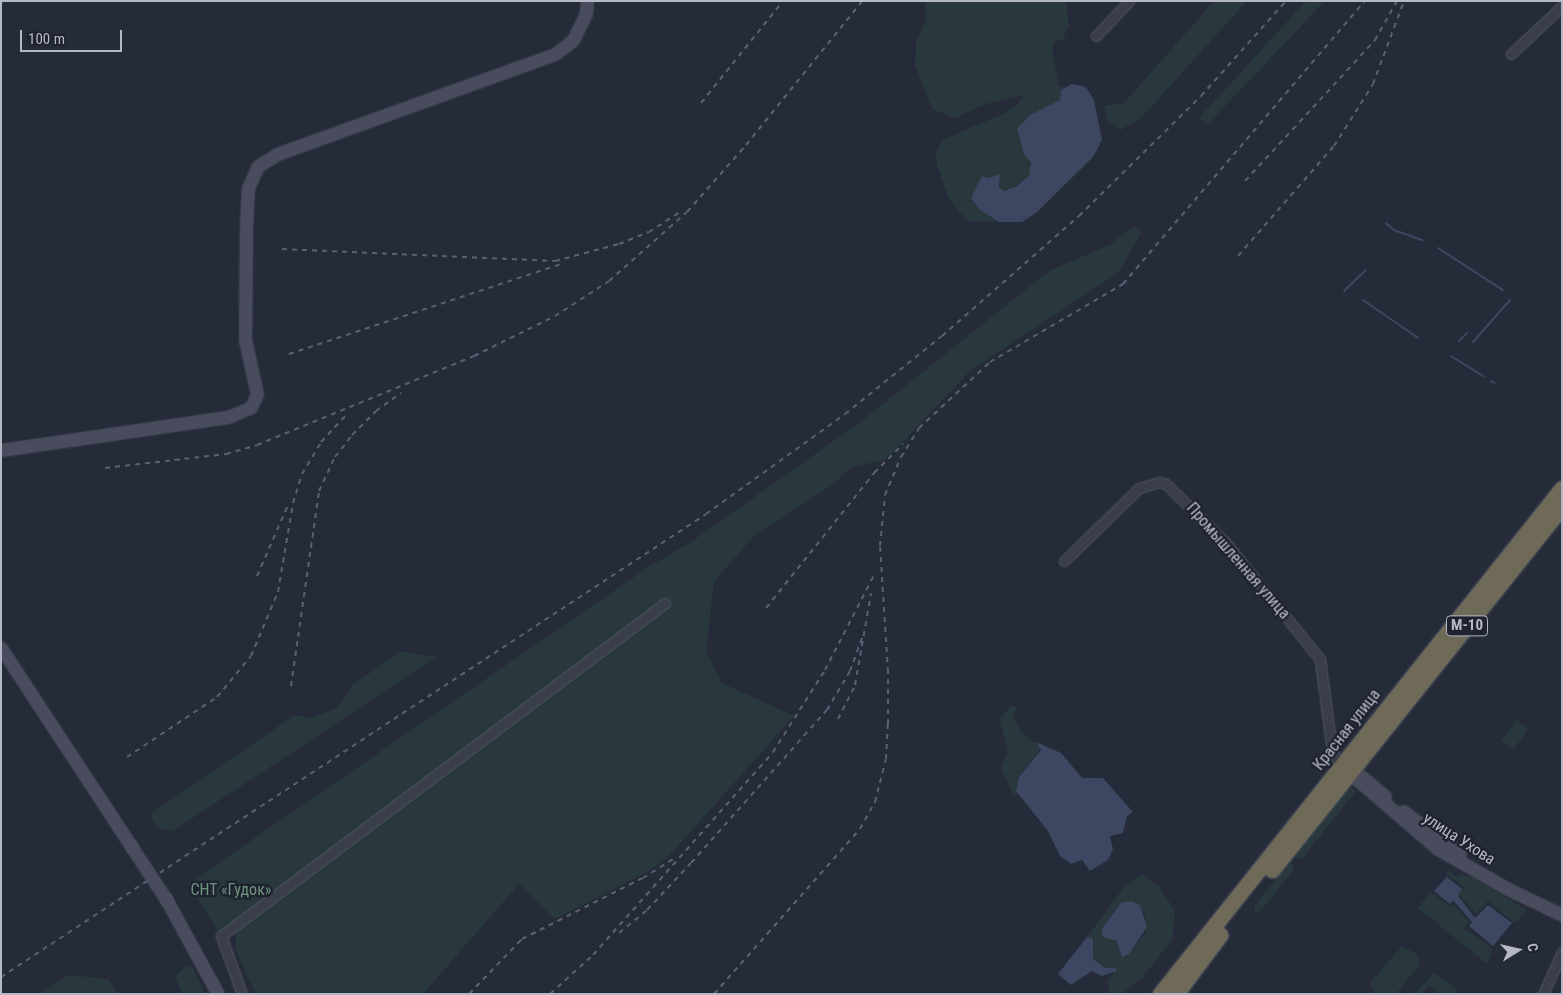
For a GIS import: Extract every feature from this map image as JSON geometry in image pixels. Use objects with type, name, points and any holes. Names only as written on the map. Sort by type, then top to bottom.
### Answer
[{"type":"highway","name":"Красная улица","points":[[1160,994],[1348,770],[1562,488]]},
{"type":"highway","name":"Красная улица","points":[[1176,994],[1336,790],[1348,770],[1372,746],[1562,507]]},
{"type":"street","points":[[1,450],[228,417],[251,407],[257,394],[245,340],[246,226],[248,188],[258,166],[277,154],[555,54],[573,40],[586,13],[587,1]]},
{"type":"street","points":[[1096,36],[1129,1]]},
{"type":"street","points":[[1511,54],[1562,6]]},
{"type":"street","name":"Промышленная улица","points":[[1064,561],[1139,488],[1160,482],[1166,484],[1226,543],[1320,659],[1332,752],[1348,770]]},
{"type":"street","points":[[242,994],[221,936],[665,603]]},
{"type":"street","points":[[1,648],[166,899],[218,994]]},
{"type":"street","points":[[1336,790],[1349,785],[1364,783],[1366,759],[1372,746]]},
{"type":"street","name":"улица Ухова","points":[[1348,770],[1438,849],[1506,888],[1562,915]]},
{"type":"street","name":"улица Ухова","points":[[1364,783],[1459,853],[1562,908]]},
{"type":"street","points":[[1542,994],[1562,952]]},
{"type":"green space","points":[[925,1],[1066,1],[1069,25],[1063,39],[1053,43],[1052,49],[1059,86],[1065,87],[1061,90],[1060,100],[1030,115],[1017,133],[1032,171],[1023,182],[1005,191],[999,189],[1001,178],[989,178],[971,198],[979,209],[999,222],[968,221],[962,215],[949,199],[937,165],[936,152],[944,139],[1003,114],[1018,104],[1024,95],[986,104],[955,118],[932,109],[915,65],[916,43],[926,19]]},
{"type":"green space","points":[[1214,1],[1247,1],[1142,117],[1121,130],[1107,120],[1105,106],[1124,103]]},
{"type":"green space","points":[[1306,1],[1325,1],[1207,125],[1199,118]]},
{"type":"green space","name":"СНТ «Гудок»","points":[[1133,227],[1140,229],[1141,233],[1118,273],[971,370],[883,461],[853,466],[832,485],[753,537],[714,582],[706,651],[722,683],[794,716],[667,858],[645,873],[555,919],[519,884],[423,994],[256,994],[236,951],[236,925],[221,936],[188,884],[650,566],[688,544],[859,423],[1049,271],[1109,245]]},
{"type":"green space","points":[[401,651],[437,657],[173,831],[157,828],[150,814],[295,715],[311,718],[337,708],[354,684]]},
{"type":"green space","points":[[1011,706],[1017,707],[1013,718],[1021,732],[1041,748],[1019,777],[1018,794],[1013,794],[1001,768],[1008,752],[1000,719]]},
{"type":"green space","points":[[1516,720],[1528,728],[1514,750],[1501,741]]},
{"type":"green space","points":[[1352,788],[1356,791],[1302,859],[1294,858],[1344,791]]},
{"type":"green space","points":[[1292,860],[1294,869],[1261,911],[1255,912],[1254,906]]},
{"type":"green space","points":[[1447,869],[1457,877],[1460,874],[1474,878],[1527,910],[1515,923],[1488,901],[1476,914],[1459,895],[1464,887],[1446,874]]},
{"type":"green space","points":[[1140,875],[1145,875],[1160,888],[1175,911],[1172,940],[1141,979],[1120,994],[1110,994],[1107,980],[1113,974],[1113,967],[1105,968],[1093,959],[1091,951],[1094,941],[1087,937],[1123,888]],"holes":[[[1140,905],[1145,915],[1146,932],[1133,949],[1122,950],[1117,941],[1104,937],[1101,930],[1117,907]]]},
{"type":"green space","points":[[1430,892],[1450,906],[1453,904],[1469,922],[1464,928],[1492,948],[1491,957],[1486,963],[1418,908]]},
{"type":"green space","points":[[1402,946],[1418,955],[1420,964],[1396,994],[1375,994],[1370,983]]},
{"type":"green space","points":[[186,966],[193,968],[205,994],[182,994],[175,976]]},
{"type":"green space","points":[[1434,973],[1457,989],[1456,994],[1440,994],[1429,985],[1421,994],[1414,994]]},
{"type":"green space","points":[[68,975],[108,979],[118,994],[40,994]]},
{"type":"water","points":[[1072,84],[1086,87],[1094,100],[1102,140],[1093,157],[1036,213],[1022,222],[999,222],[979,209],[971,198],[982,176],[989,178],[1000,174],[999,188],[1005,191],[1017,186],[1029,176],[1031,163],[1024,154],[1017,129],[1030,115],[1060,100],[1061,90]]},
{"type":"water","points":[[1036,742],[1061,753],[1082,778],[1103,778],[1133,812],[1127,816],[1123,833],[1110,836],[1113,849],[1108,860],[1090,871],[1082,860],[1071,864],[1060,856],[1048,831],[1016,791],[1019,777],[1041,750]]},
{"type":"water","points":[[1447,877],[1462,889],[1458,896],[1475,918],[1488,905],[1512,923],[1493,946],[1469,926],[1472,922],[1453,900],[1450,904],[1434,891]]},
{"type":"water","points":[[1131,901],[1140,905],[1147,927],[1129,954],[1122,957],[1117,941],[1103,937],[1101,930],[1121,903]]},
{"type":"water","points":[[1087,937],[1093,939],[1093,959],[1105,968],[1116,968],[1116,971],[1102,976],[1092,971],[1071,985],[1058,974]]},
{"type":"waterway","points":[[1386,223],[1394,230],[1422,240]]},
{"type":"waterway","points":[[1438,248],[1503,290]]},
{"type":"waterway","points":[[1344,291],[1366,270]]},
{"type":"waterway","points":[[1363,300],[1418,338]]},
{"type":"waterway","points":[[1473,342],[1510,300]]},
{"type":"waterway","points":[[1459,341],[1467,333]]},
{"type":"waterway","points":[[1451,356],[1483,376]]},
{"type":"waterway","points":[[1491,381],[1495,383]]},
{"type":"railway","points":[[701,103],[783,1]]},
{"type":"railway","points":[[105,468],[226,454],[257,445],[474,356],[555,316],[609,281],[687,212],[746,145],[862,1]]},
{"type":"railway","points":[[1,977],[706,514],[845,414],[942,336],[1079,216],[1201,96],[1286,1]]},
{"type":"railway","points":[[714,994],[860,829],[875,802],[886,759],[888,724],[888,672],[880,546],[885,495],[901,457],[919,428],[990,362],[1123,284],[1365,1]]},
{"type":"railway","points":[[1245,181],[1375,40],[1397,1]]},
{"type":"railway","points":[[1238,256],[1334,146],[1373,84],[1404,1]]},
{"type":"railway","points":[[282,249],[555,261],[619,244],[649,232],[680,212]]},
{"type":"railway","points":[[289,354],[561,264]]},
{"type":"railway","points":[[291,686],[319,491],[335,457],[352,435],[376,411],[401,393]]},
{"type":"railway","points":[[127,757],[217,697],[251,656],[278,592],[293,503],[302,474],[321,442],[347,414]]},
{"type":"railway","points":[[766,608],[874,473],[903,444]]},
{"type":"railway","points":[[257,576],[288,505]]},
{"type":"railway","points":[[550,994],[593,955],[773,752],[825,670],[873,577]]},
{"type":"railway","points":[[838,719],[855,685],[871,593]]},
{"type":"railway","points":[[619,933],[647,910],[691,863],[827,710],[850,671],[863,635]]},
{"type":"railway","points":[[469,994],[522,939],[643,878],[673,859]]}]
